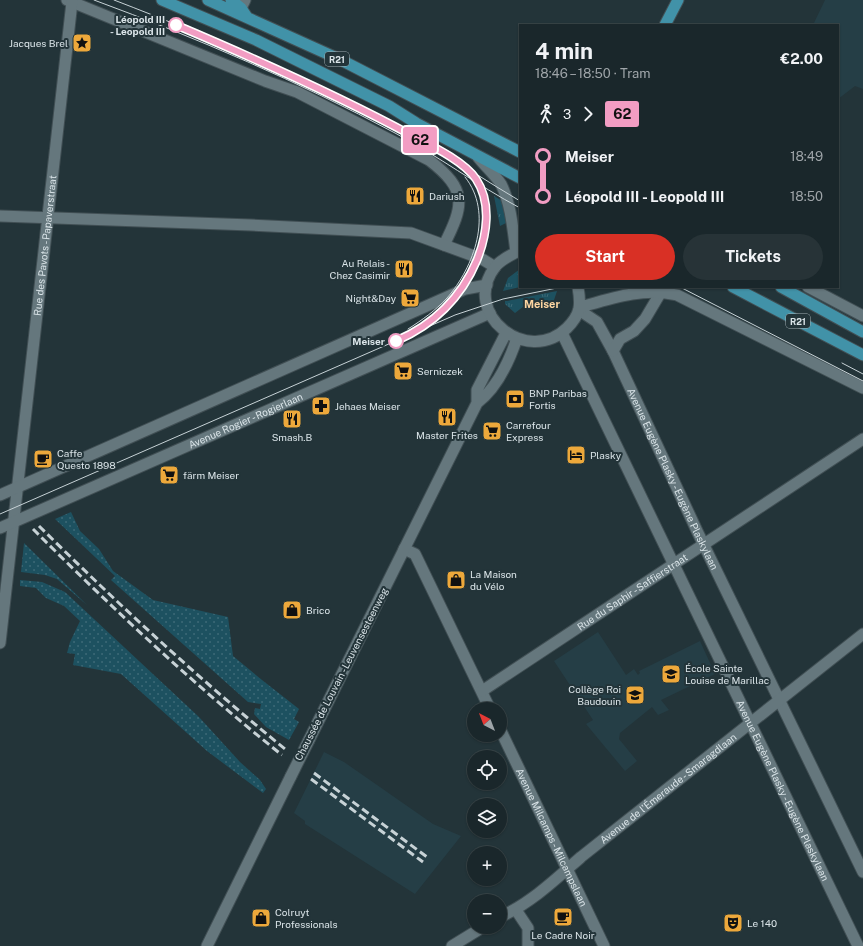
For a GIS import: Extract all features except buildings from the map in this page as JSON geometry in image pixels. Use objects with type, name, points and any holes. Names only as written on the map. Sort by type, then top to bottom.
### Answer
[{"type":"main road","name":"R21","points":[[162,0],[256,40],[389,106],[478,157],[519,178]]},
{"type":"main road","name":"R21","points":[[208,0],[244,9],[519,151]]},
{"type":"main road","points":[[231,0],[244,9]]},
{"type":"main road","points":[[666,24],[678,0]]},
{"type":"main road","name":"R21","points":[[735,288],[863,355]]},
{"type":"main road","name":"R21","points":[[782,288],[863,332]]},
{"type":"street","points":[[70,1],[264,81],[297,92],[429,160],[443,172],[454,186],[460,203],[460,210],[444,245]]},
{"type":"street","name":"Rue des Pavots - Papaverstraat","points":[[0,642],[70,1]]},
{"type":"street","points":[[478,157],[500,182],[508,204],[518,251],[495,267],[487,285],[486,298],[490,313],[501,329],[517,338],[538,342],[548,340],[562,333],[571,325],[580,309],[578,288]]},
{"type":"street","points":[[0,216],[251,224],[411,233],[482,259],[495,267]]},
{"type":"street","points":[[0,496],[465,289],[487,285]]},
{"type":"street","points":[[810,288],[863,316]]},
{"type":"street","points":[[580,309],[634,293],[661,292],[677,295],[703,306],[863,388]]},
{"type":"street","points":[[612,351],[620,339],[634,331],[645,319],[661,292]]},
{"type":"street","name":"Avenue Eugène Plasky - Eugène Plaskylaan","points":[[580,309],[597,322],[604,335],[863,872]]},
{"type":"street","name":"Avenue Rogier - Rogierlaan","points":[[0,528],[490,313]]},
{"type":"street","name":"Chaussée de Louvain - Leuvensesteenweg","points":[[477,403],[477,390],[506,333]]},
{"type":"street","name":"Avenue Eugène Plasky - Eugène Plaskylaan","points":[[562,333],[858,946]]},
{"type":"street","points":[[604,335],[620,339]]},
{"type":"street","name":"Chaussée de Louvain - Leuvensesteenweg","points":[[207,946],[477,403],[487,395],[505,366],[517,338]]},
{"type":"street","name":"Rue du Saphir - Saffierstraat","points":[[482,691],[863,440]]},
{"type":"street","points":[[404,549],[415,554],[487,702]]},
{"type":"street","name":"Avenue de l'Émeraude - Smaragdlaan","points":[[507,914],[516,910],[863,634]]},
{"type":"street","name":"Avenue Milcamps - Milcampslaan","points":[[506,742],[604,946]]},
{"type":"street","points":[[516,910],[528,928],[528,946]]},
{"type":"street","points":[[452,946],[472,934]]},
{"type":"shaded area","points":[[825,0],[863,0],[863,89],[855,86],[839,98],[839,24],[813,24]]},
{"type":"shaded area","points":[[598,632],[626,675],[634,669],[638,675],[640,673],[639,671],[700,641],[715,674],[661,700],[669,710],[658,715],[652,707],[620,733],[619,739],[637,761],[625,771],[586,724],[593,720],[554,661]]},
{"type":"shaded area","points":[[324,752],[344,762],[433,824],[461,836],[415,894],[305,824],[305,821],[294,813]]},
{"type":"green space","points":[[494,196],[504,202],[508,222],[500,226]]},
{"type":"green space","points":[[519,270],[519,287],[503,291],[508,278]]},
{"type":"green space","points":[[557,291],[554,300],[546,308],[541,309],[528,303],[515,313],[505,304],[505,301]]},
{"type":"green space","points":[[71,512],[80,531],[99,549],[113,571],[153,600],[228,617],[233,656],[299,709],[294,719],[299,722],[289,740],[266,727],[254,714],[255,708],[260,709],[261,704],[248,702],[111,580],[115,576],[55,519]]},
{"type":"green space","points":[[24,543],[87,605],[57,579],[45,575],[21,572]]},
{"type":"green space","points":[[20,580],[42,582],[65,592],[199,717],[240,762],[260,780],[266,789],[263,793],[207,751],[121,674],[73,665],[75,654],[67,653],[70,642],[80,621],[64,606],[46,598],[36,588],[20,586]]},
{"type":"tram line","points":[[94,0],[209,45],[359,114],[427,151],[488,190],[519,207]]},
{"type":"tram line","points":[[114,0],[231,47],[307,82],[432,147],[519,200]]},
{"type":"tram line","name":"62","points":[[176,25],[272,66],[370,114],[437,150],[475,177],[484,198],[486,220],[483,240],[474,267],[461,290],[446,308],[411,335],[396,341]]},
{"type":"tram line","points":[[408,329],[428,315],[447,298],[457,285],[472,256],[477,239],[479,223],[478,207],[474,191],[465,177]]},
{"type":"tram line","points":[[428,323],[443,311],[456,296],[468,279],[477,260],[484,240],[486,221],[485,201],[478,182]]},
{"type":"tram line","points":[[0,514],[455,315],[503,299],[557,288]]},
{"type":"tram line","points":[[682,288],[863,381]]},
{"type":"tram line","points":[[842,363],[863,374]]},
{"type":"railway","points":[[39,526],[159,640],[221,696],[285,749]]},
{"type":"railway","points":[[33,529],[93,588],[185,674],[282,755]]},
{"type":"railway","points":[[314,773],[427,857]]},
{"type":"railway","points":[[311,779],[423,862]]},
{"type":"place","name":"Léopold III - Leopold III","points":[[176,25]]},
{"type":"place","name":"Jacques Brel","points":[[82,43]]},
{"type":"place","name":"Dariush","points":[[415,196]]},
{"type":"place","name":"Au Relais - Chez Casimir","points":[[404,269]]},
{"type":"place","name":"Night&Day","points":[[410,298]]},
{"type":"place","name":"Meiser","points":[[396,341]]},
{"type":"place","name":"Serniczek","points":[[403,371]]},
{"type":"place","name":"BNP Paribas Fortis","points":[[515,399]]},
{"type":"place","name":"Jehaes Meiser","points":[[321,406]]},
{"type":"place","name":"Master Frites","points":[[447,417]]},
{"type":"place","name":"Smash.B","points":[[292,419]]},
{"type":"place","name":"Carrefour Express","points":[[492,431]]},
{"type":"place","name":"Plasky","points":[[576,455]]},
{"type":"place","name":"Caffe Questo 1898","points":[[43,459]]},
{"type":"place","name":"färm Meiser","points":[[169,475]]},
{"type":"place","name":"La Maison du Vélo","points":[[456,580]]},
{"type":"place","name":"Brico","points":[[292,610]]},
{"type":"place","name":"École Sainte Louise de Marillac","points":[[671,674]]},
{"type":"place","name":"Collège Roi Baudouin","points":[[635,695]]},
{"type":"place","name":"Le Cadre Noir","points":[[563,917]]},
{"type":"place","name":"Colruyt Professionals","points":[[261,918]]},
{"type":"place","name":"Le 140","points":[[733,923]]},
{"type":"district","name":"Meiser","points":[[542,304]]}]
